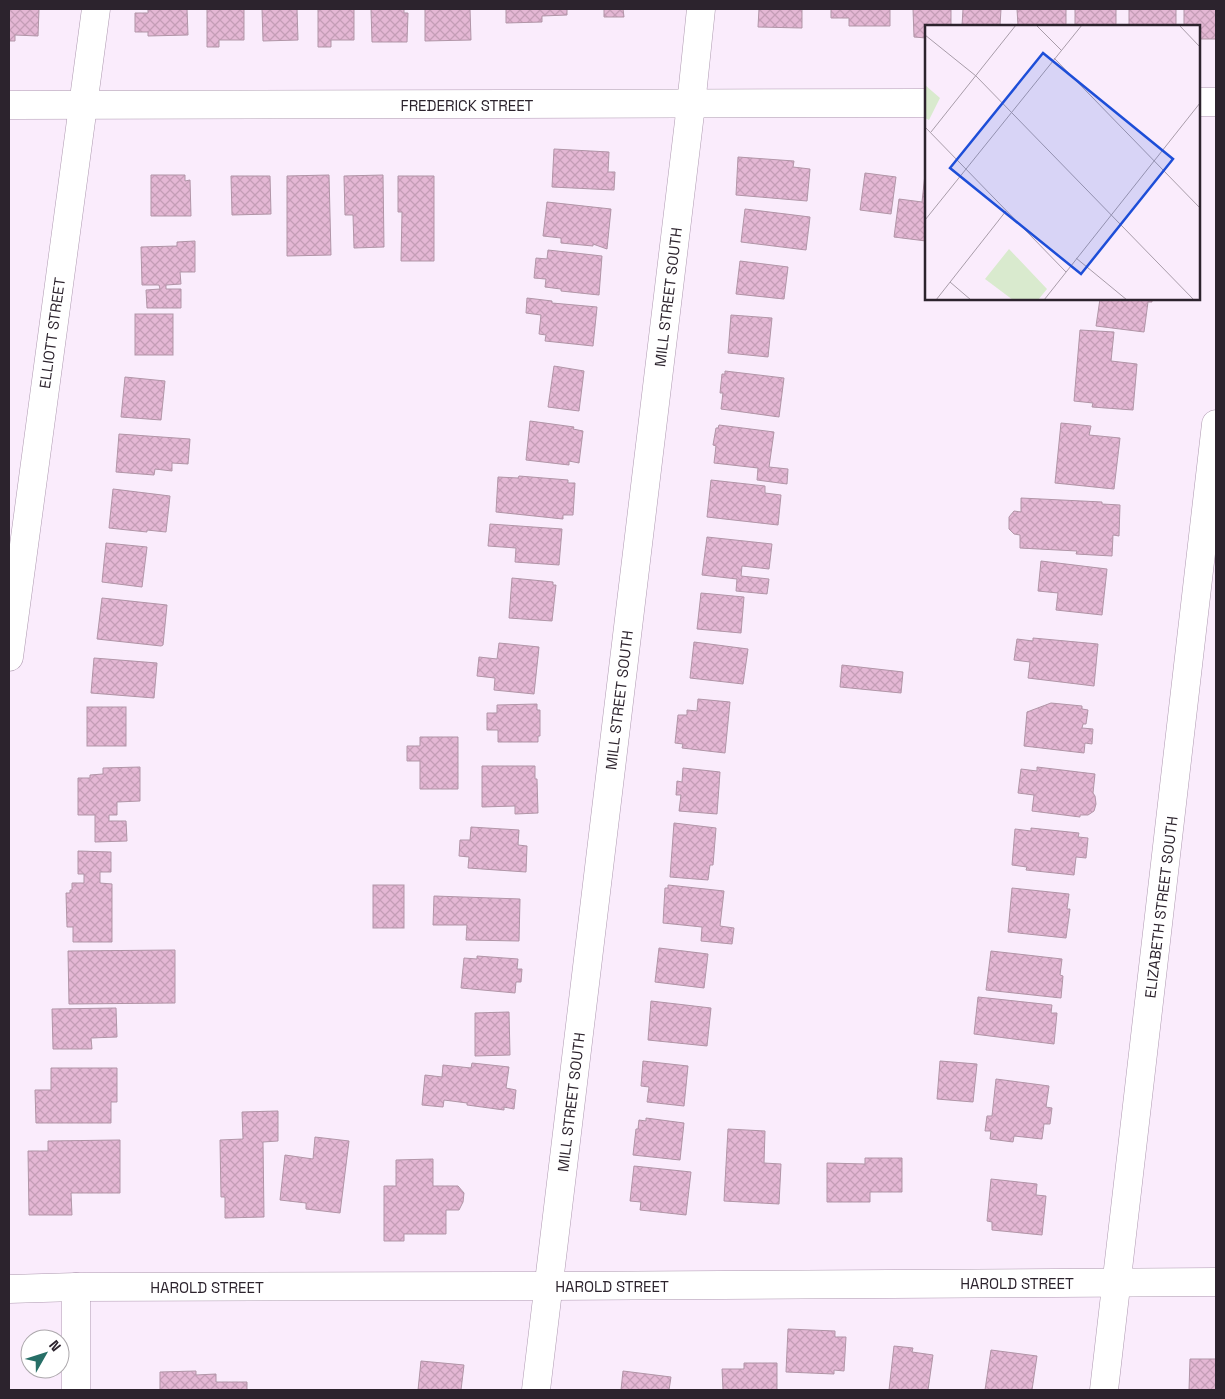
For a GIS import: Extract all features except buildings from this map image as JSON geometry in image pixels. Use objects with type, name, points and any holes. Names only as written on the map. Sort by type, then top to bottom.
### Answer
[{"type":"street","name":"ELLIOTT STREET","points":[[9,658],[13,591],[84,104],[96,9]]},
{"type":"street","name":"MILL STREET SOUTH","points":[[536,1390],[701,9]]},
{"type":"street","points":[[1200,102],[1216,102]]},
{"type":"street","name":"FREDERICK STREET","points":[[9,105],[925,104]]},
{"type":"street","name":"ELIZABETH STREET SOUTH","points":[[1104,1390],[1118,1283],[1216,424]]},
{"type":"street","name":"HAROLD STREET","points":[[9,1289],[76,1287],[1216,1282]]},
{"type":"street","points":[[76,1287],[76,1390]]}]
